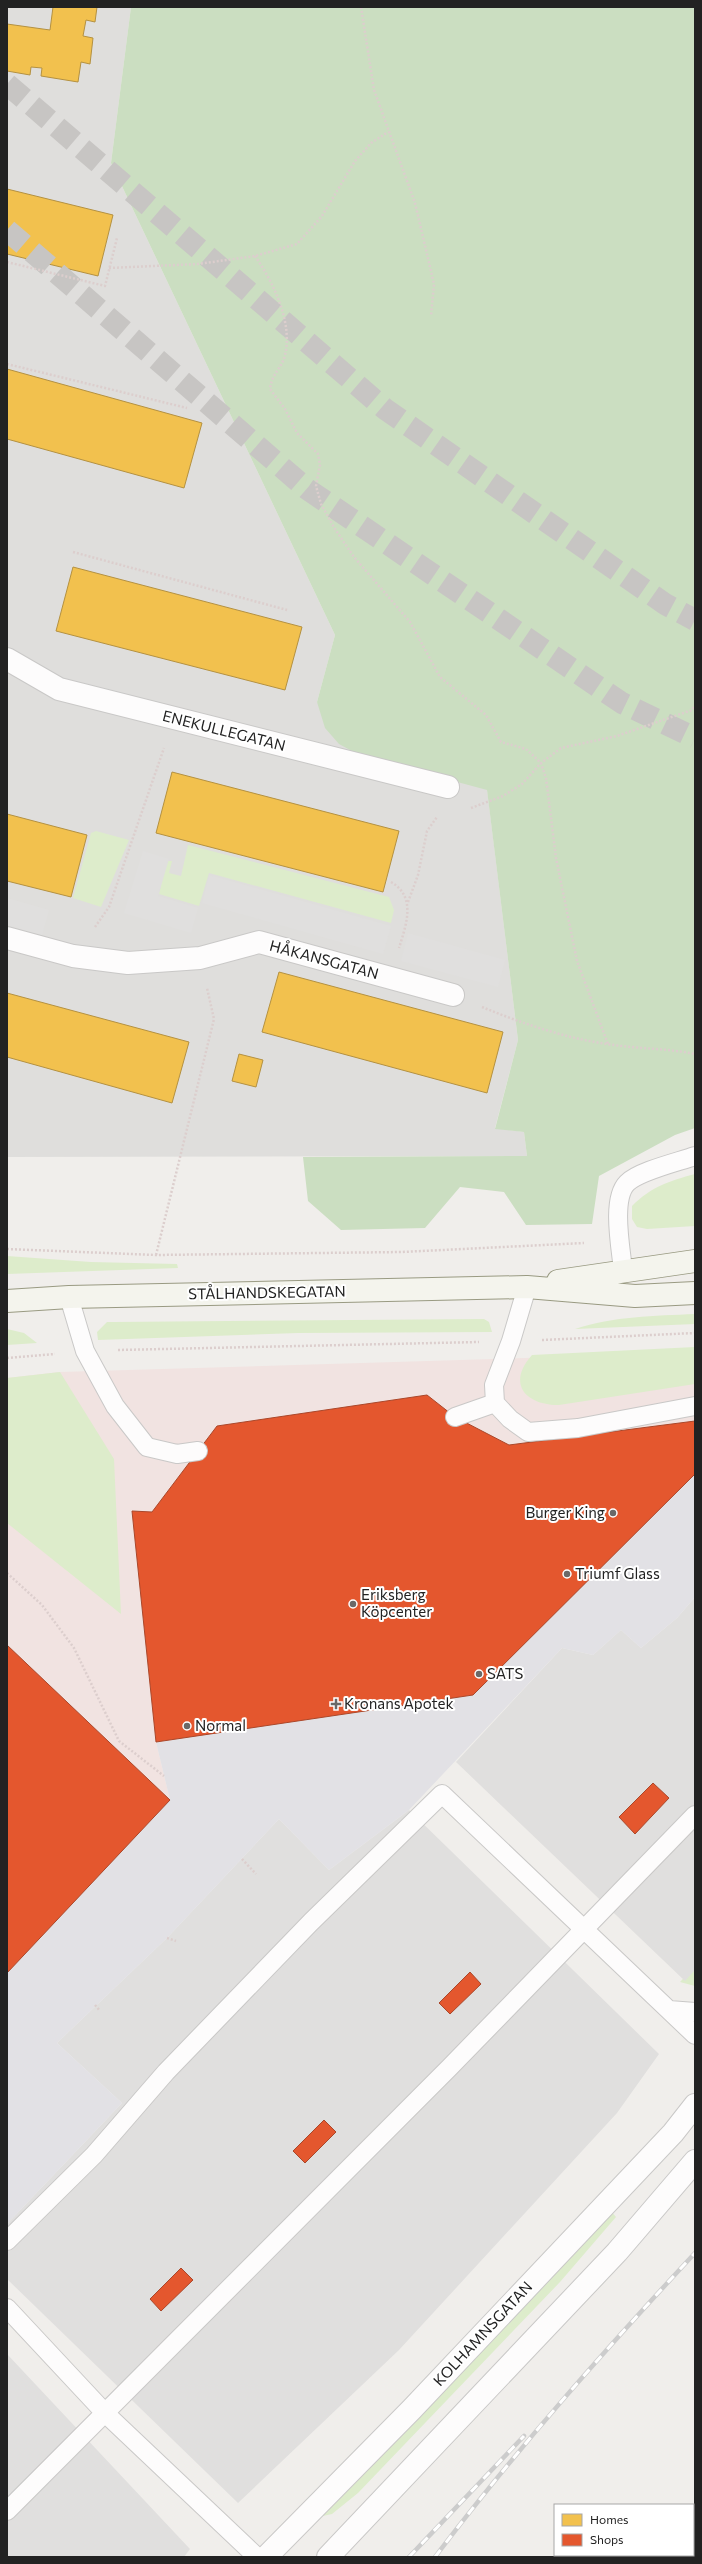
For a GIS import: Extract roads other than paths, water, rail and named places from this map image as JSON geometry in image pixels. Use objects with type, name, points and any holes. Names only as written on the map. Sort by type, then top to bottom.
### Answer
[{"type":"street","name":"ENEKULLEGATAN","points":[[7,659],[59,689],[174,719],[446,797]]},
{"type":"street","name":"HÅKANSGATAN","points":[[7,938],[72,956],[128,963],[200,958],[259,942],[453,995]]},
{"type":"street","name":"STÅLHANDSKEGATAN","points":[[527,1287],[623,1270],[695,1261]]},
{"type":"street","name":"STÅLHANDSKEGATAN","points":[[7,1301],[69,1297],[527,1287],[635,1296],[695,1293]]},
{"type":"street","name":"KOLHAMNSGATAN","points":[[266,2557],[418,2403],[672,2133],[695,2105]]},
{"type":"street","points":[[328,2557],[617,2252],[695,2161]]},
{"type":"lane","points":[[623,1270],[619,1211],[621,1193],[627,1183],[642,1174],[695,1156]]},
{"type":"lane","points":[[527,1287],[511,1341],[494,1385],[495,1403],[510,1419],[528,1432],[578,1428],[695,1406]]},
{"type":"lane","points":[[69,1297],[85,1351],[115,1406],[147,1447],[177,1454],[198,1451]]},
{"type":"lane","points":[[456,1417],[495,1403]]},
{"type":"lane","points":[[7,2241],[94,2155],[166,2072],[311,1922],[442,1794],[695,2035]]},
{"type":"lane","points":[[7,2511],[106,2414],[585,1930],[695,1815]]},
{"type":"lane","points":[[669,2010],[695,2012]]},
{"type":"lane","points":[[7,2308],[106,2414],[257,2557]]},
{"type":"tunnel","points":[[7,84],[385,409],[665,604],[695,620]]},
{"type":"tunnel","points":[[7,230],[307,489],[622,703],[695,738]]},
{"type":"railway","points":[[435,2557],[497,2478],[561,2402],[695,2253]]},
{"type":"railway","points":[[409,2557],[524,2436]]},
{"type":"place","name":"Burger King","points":[[613,1513]]},
{"type":"place","name":"Triumf Glass","points":[[567,1574]]},
{"type":"place","name":"Eriksberg Köpcenter","points":[[353,1604]]},
{"type":"place","name":"SATS","points":[[479,1674]]},
{"type":"place","name":"Kronans Apotek","points":[[336,1704]]},
{"type":"place","name":"Normal","points":[[187,1726]]}]
